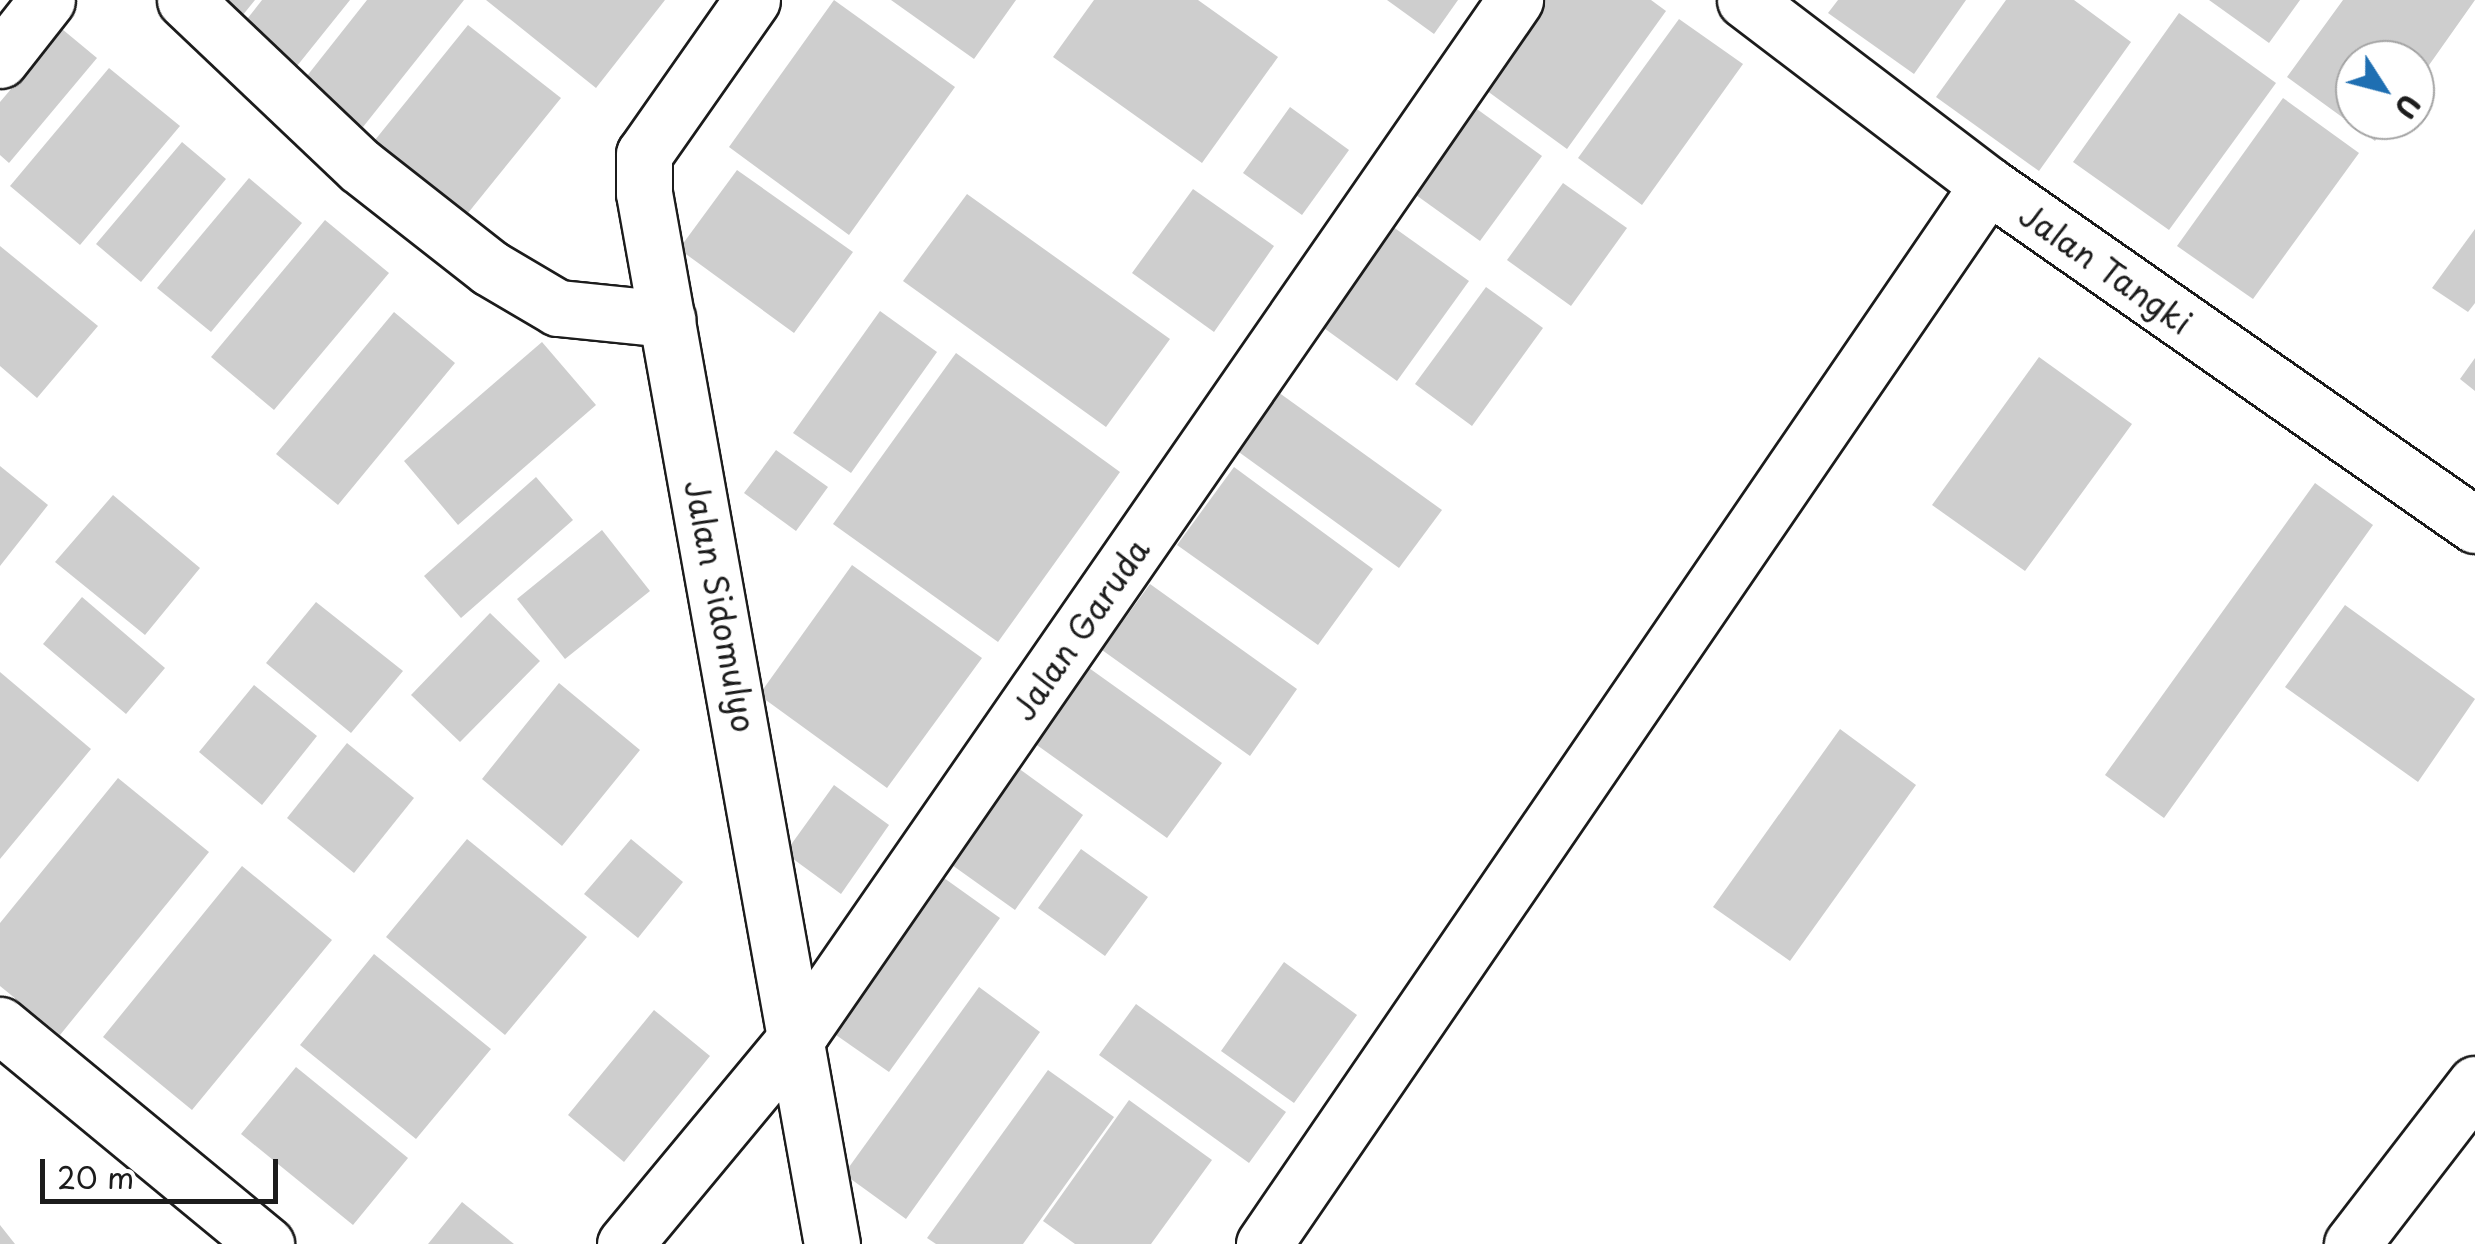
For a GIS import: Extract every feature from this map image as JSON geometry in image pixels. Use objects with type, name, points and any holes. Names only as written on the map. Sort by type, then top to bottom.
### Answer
[{"type":"street","points":[[0,60],[47,0]]},
{"type":"street","points":[[185,0],[360,166],[490,268],[558,308],[667,319]]},
{"type":"street","name":"Jalan Sidomulyo","points":[[752,0],[644,154],[667,319],[800,1032],[832,1244]]},
{"type":"street","name":"Jalan Garuda","points":[[626,1244],[800,1032],[1515,0]]},
{"type":"street","name":"Jalan Tangki","points":[[1744,0],[1803,17],[1988,185],[2475,526]]},
{"type":"street","points":[[1264,1244],[1988,185]]},
{"type":"street","points":[[0,1025],[266,1244]]},
{"type":"street","points":[[2352,1244],[2475,1084]]},
{"type":"building","points":[[221,0],[255,0],[242,16]]},
{"type":"building","points":[[262,0],[350,0],[293,71],[240,28]]},
{"type":"building","points":[[367,0],[464,0],[363,127],[303,81]]},
{"type":"building","points":[[486,0],[665,0],[596,88]]},
{"type":"building","points":[[834,0],[955,87],[849,235],[729,147]]},
{"type":"building","points":[[891,0],[1016,0],[974,59]]},
{"type":"building","points":[[1094,0],[1198,0],[1278,57],[1202,163],[1053,57]]},
{"type":"building","points":[[1387,0],[1458,0],[1434,34]]},
{"type":"building","points":[[1540,0],[1651,0],[1666,11],[1567,149],[1479,85]]},
{"type":"building","points":[[1838,0],[1966,0],[1914,74],[1828,13]]},
{"type":"building","points":[[2006,0],[2074,0],[2131,42],[2039,171],[1936,97]]},
{"type":"building","points":[[2209,0],[2300,0],[2269,43]]},
{"type":"building","points":[[2343,0],[2475,0],[2435,57],[2435,40],[2335,40],[2335,112],[2287,77]]},
{"type":"building","points":[[2179,13],[2276,83],[2169,230],[2073,162]]},
{"type":"building","points":[[1679,19],[1743,64],[1642,205],[1578,158]]},
{"type":"building","points":[[468,25],[561,98],[468,213],[375,140]]},
{"type":"building","points":[[62,29],[97,58],[9,163],[0,155],[0,102]]},
{"type":"building","points":[[109,68],[180,126],[80,245],[10,186]]},
{"type":"building","points":[[2283,98],[2335,136],[2335,140],[2359,153],[2253,299],[2177,246]]},
{"type":"building","points":[[1470,104],[1542,156],[1480,241],[1409,190]]},
{"type":"building","points":[[1290,107],[1349,150],[1302,215],[1243,173]]},
{"type":"building","points":[[182,142],[226,179],[141,282],[96,244]]},
{"type":"building","points":[[737,170],[853,252],[794,333],[679,249]]},
{"type":"building","points":[[249,178],[302,223],[211,332],[157,288]]},
{"type":"building","points":[[1563,183],[1627,228],[1571,306],[1507,260]]},
{"type":"building","points":[[1193,189],[1274,246],[1214,332],[1132,273]]},
{"type":"building","points":[[967,194],[1170,339],[1106,427],[903,281]]},
{"type":"building","points":[[325,220],[389,273],[274,410],[211,357]]},
{"type":"building","points":[[1389,224],[1469,281],[1397,381],[1317,323]]},
{"type":"building","points":[[2475,229],[2475,303],[2468,312],[2432,288]]},
{"type":"building","points":[[0,246],[98,326],[37,398],[0,366]]},
{"type":"building","points":[[1486,287],[1543,328],[1472,426],[1415,384]]},
{"type":"building","points":[[880,311],[937,352],[851,473],[793,433]]},
{"type":"building","points":[[394,312],[455,363],[338,505],[276,454]]},
{"type":"building","points":[[542,342],[596,405],[458,525],[404,461]]},
{"type":"building","points":[[956,353],[1120,472],[998,642],[833,524]]},
{"type":"building","points":[[2039,357],[2132,424],[2025,571],[1932,505]]},
{"type":"building","points":[[2475,358],[2475,391],[2460,379]]},
{"type":"building","points":[[1278,392],[1442,510],[1399,568],[1236,450]]},
{"type":"building","points":[[776,450],[828,487],[796,531],[744,493]]},
{"type":"building","points":[[0,466],[48,505],[0,566]]},
{"type":"building","points":[[1234,467],[1373,569],[1318,645],[1177,545]]},
{"type":"building","points":[[536,477],[573,520],[461,618],[424,576]]},
{"type":"building","points":[[2315,483],[2373,525],[2164,818],[2105,775]]},
{"type":"building","points":[[113,495],[200,568],[145,635],[55,562]]},
{"type":"building","points":[[602,530],[650,591],[565,659],[517,599]]},
{"type":"building","points":[[852,565],[982,658],[887,788],[759,695]]},
{"type":"building","points":[[1150,584],[1297,689],[1250,756],[1102,650]]},
{"type":"building","points":[[82,597],[165,668],[126,714],[43,644]]},
{"type":"building","points":[[316,602],[403,671],[351,733],[266,663]]},
{"type":"building","points":[[2345,605],[2475,699],[2418,782],[2285,687]]},
{"type":"building","points":[[490,613],[540,661],[460,742],[411,695]]},
{"type":"building","points":[[1089,668],[1222,763],[1167,838],[1034,743]]},
{"type":"building","points":[[0,672],[91,749],[0,859]]},
{"type":"building","points":[[559,683],[640,750],[562,846],[482,779]]},
{"type":"building","points":[[254,685],[317,736],[262,805],[199,752]]},
{"type":"building","points":[[1840,729],[1916,785],[1790,961],[1713,907]]},
{"type":"building","points":[[347,743],[414,798],[354,873],[287,818]]},
{"type":"building","points":[[1014,765],[1083,815],[1015,910],[945,860]]},
{"type":"building","points":[[118,778],[209,852],[60,1035],[0,986],[0,923]]},
{"type":"building","points":[[834,785],[889,825],[841,894],[785,853]]},
{"type":"building","points":[[467,839],[587,937],[505,1035],[386,937]]},
{"type":"building","points":[[631,839],[683,882],[638,938],[584,894]]},
{"type":"building","points":[[1081,849],[1148,897],[1105,956],[1038,908]]},
{"type":"building","points":[[242,866],[332,940],[192,1110],[103,1037]]},
{"type":"building","points":[[937,873],[1000,918],[889,1072],[826,1028]]},
{"type":"building","points":[[374,954],[491,1049],[416,1139],[300,1045]]},
{"type":"building","points":[[1284,962],[1357,1015],[1294,1103],[1221,1051]]},
{"type":"building","points":[[979,987],[1040,1032],[906,1219],[844,1174]]},
{"type":"building","points":[[1136,1004],[1286,1112],[1249,1163],[1099,1055]]},
{"type":"building","points":[[654,1010],[710,1056],[624,1162],[568,1115]]},
{"type":"building","points":[[296,1067],[408,1158],[353,1225],[241,1134]]},
{"type":"building","points":[[1048,1070],[1114,1117],[1023,1244],[936,1244],[927,1238]]},
{"type":"building","points":[[1129,1100],[1212,1160],[1151,1244],[1075,1244],[1043,1221]]},
{"type":"building","points":[[462,1202],[514,1244],[428,1244]]},
{"type":"building","points":[[0,1225],[15,1244],[0,1244]]}]
